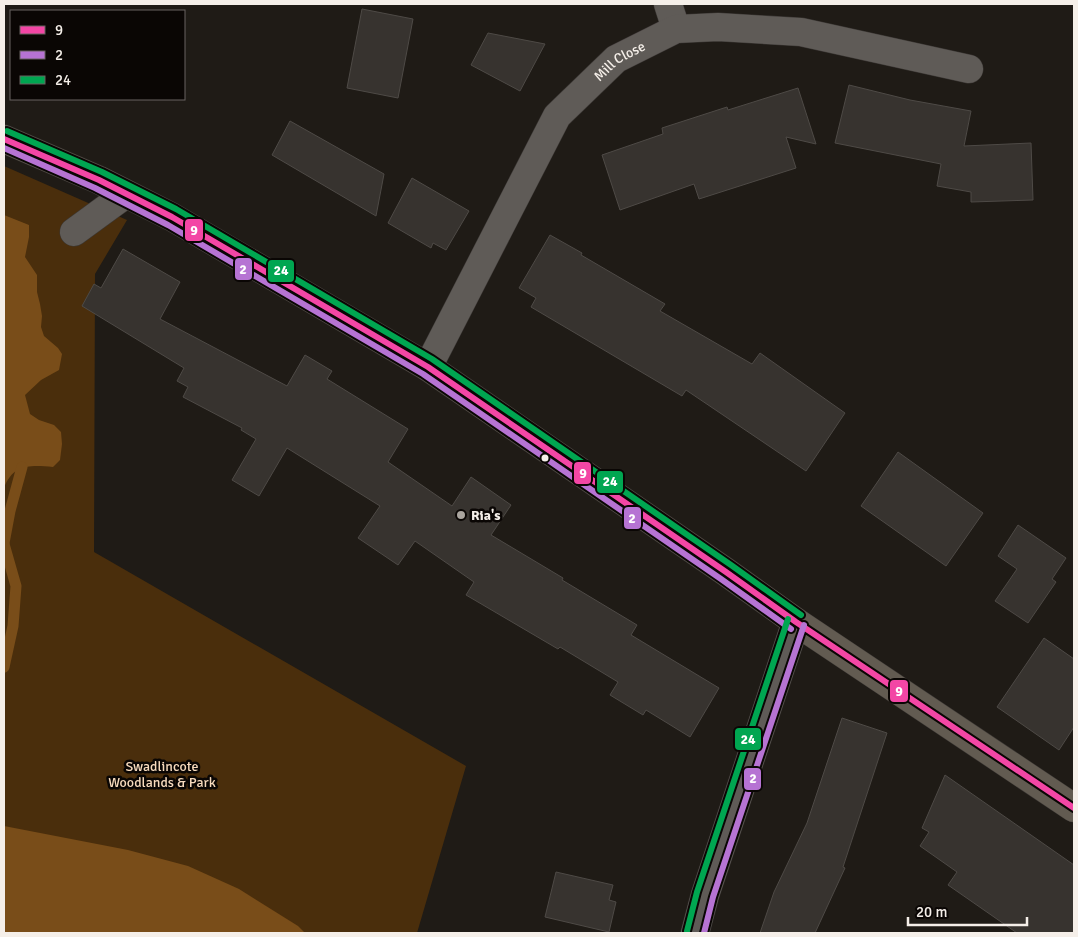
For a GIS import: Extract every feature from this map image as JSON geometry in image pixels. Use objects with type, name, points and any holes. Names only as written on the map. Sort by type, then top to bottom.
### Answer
[{"type":"main road","points":[[4,139],[99,180],[172,217],[428,367],[718,566],[796,622],[1074,808]]},
{"type":"street","name":"Mill Close","points":[[428,367],[557,116],[616,58],[672,16],[718,27],[801,32],[969,69]]},
{"type":"street","points":[[74,232],[126,194]]},
{"type":"street","points":[[695,933],[705,896],[796,622]]},
{"type":"green space","name":"Swadlincote Woodlands & Park","points":[[4,166],[127,220],[95,274],[94,552],[466,766],[417,933],[4,933]]},
{"type":"shaded area","points":[[4,215],[29,225],[25,257],[37,275],[37,292],[42,316],[41,327],[44,336],[62,354],[59,370],[41,380],[25,395],[30,414],[39,420],[54,425],[61,432],[62,444],[60,460],[53,467],[30,466],[17,470],[12,474],[4,488]]},
{"type":"shaded area","points":[[4,826],[128,850],[188,866],[239,889],[298,926],[305,933],[4,933]]},
{"type":"building","points":[[362,9],[413,19],[398,98],[347,88]]},
{"type":"building","points":[[488,33],[545,44],[520,91],[471,65]]},
{"type":"building","points":[[849,85],[910,100],[971,111],[964,146],[1031,143],[1033,200],[971,202],[971,192],[937,186],[941,164],[835,143]]},
{"type":"building","points":[[798,88],[816,144],[786,137],[796,168],[699,199],[694,184],[620,210],[602,155],[663,134],[662,128],[727,107],[728,110]]},
{"type":"building","points":[[290,121],[384,174],[376,216],[272,155]]},
{"type":"building","points":[[412,178],[469,211],[446,250],[433,243],[431,248],[388,223]]},
{"type":"building","points":[[550,235],[665,304],[660,311],[752,364],[760,353],[845,413],[806,471],[686,390],[682,396],[531,307],[536,298],[519,288]]},
{"type":"building","points":[[123,249],[180,282],[160,319],[287,386],[305,355],[332,371],[327,379],[408,429],[388,462],[452,506],[471,477],[511,505],[491,535],[637,625],[631,635],[719,688],[690,737],[646,710],[643,715],[610,695],[618,682],[560,647],[558,649],[466,595],[474,582],[415,541],[398,565],[358,538],[380,506],[287,448],[259,496],[232,480],[256,439],[241,430],[242,428],[183,397],[188,387],[177,381],[184,368],[82,306],[94,284],[101,288]]},
{"type":"building","points":[[898,452],[983,513],[946,566],[861,506]]},
{"type":"building","points":[[1018,525],[1066,558],[1052,579],[1056,582],[1028,623],[995,601],[1017,569],[998,556]]},
{"type":"building","points":[[1044,638],[1074,659],[1074,727],[1059,750],[997,707]]},
{"type":"building","points":[[842,718],[887,733],[843,867],[845,868],[815,933],[760,933],[774,892],[807,823]]},
{"type":"building","points":[[945,775],[1074,865],[1074,933],[1017,933],[948,885],[957,872],[920,846],[929,832],[922,828]]},
{"type":"building","points":[[556,872],[613,885],[609,900],[616,902],[609,932],[545,917]]},
{"type":"waterway","points":[[4,543],[10,511],[22,467]]},
{"type":"waterway","points":[[4,544],[16,586],[13,626],[4,667]]},
{"type":"transit line","name":"24","points":[[7,131],[102,172],[176,209],[432,359],[801,615]]},
{"type":"transit line","name":"9","points":[[4,139],[99,180],[172,217],[428,367],[796,622],[1074,808]]},
{"type":"transit line","name":"2","points":[[4,148],[95,188],[168,225],[423,374],[791,629]]},
{"type":"transit line","name":"24","points":[[687,931],[697,892],[788,619]]},
{"type":"transit line","name":"2","points":[[704,933],[713,897],[804,625]]},
{"type":"place","name":"Ria's","points":[[461,515]]}]
